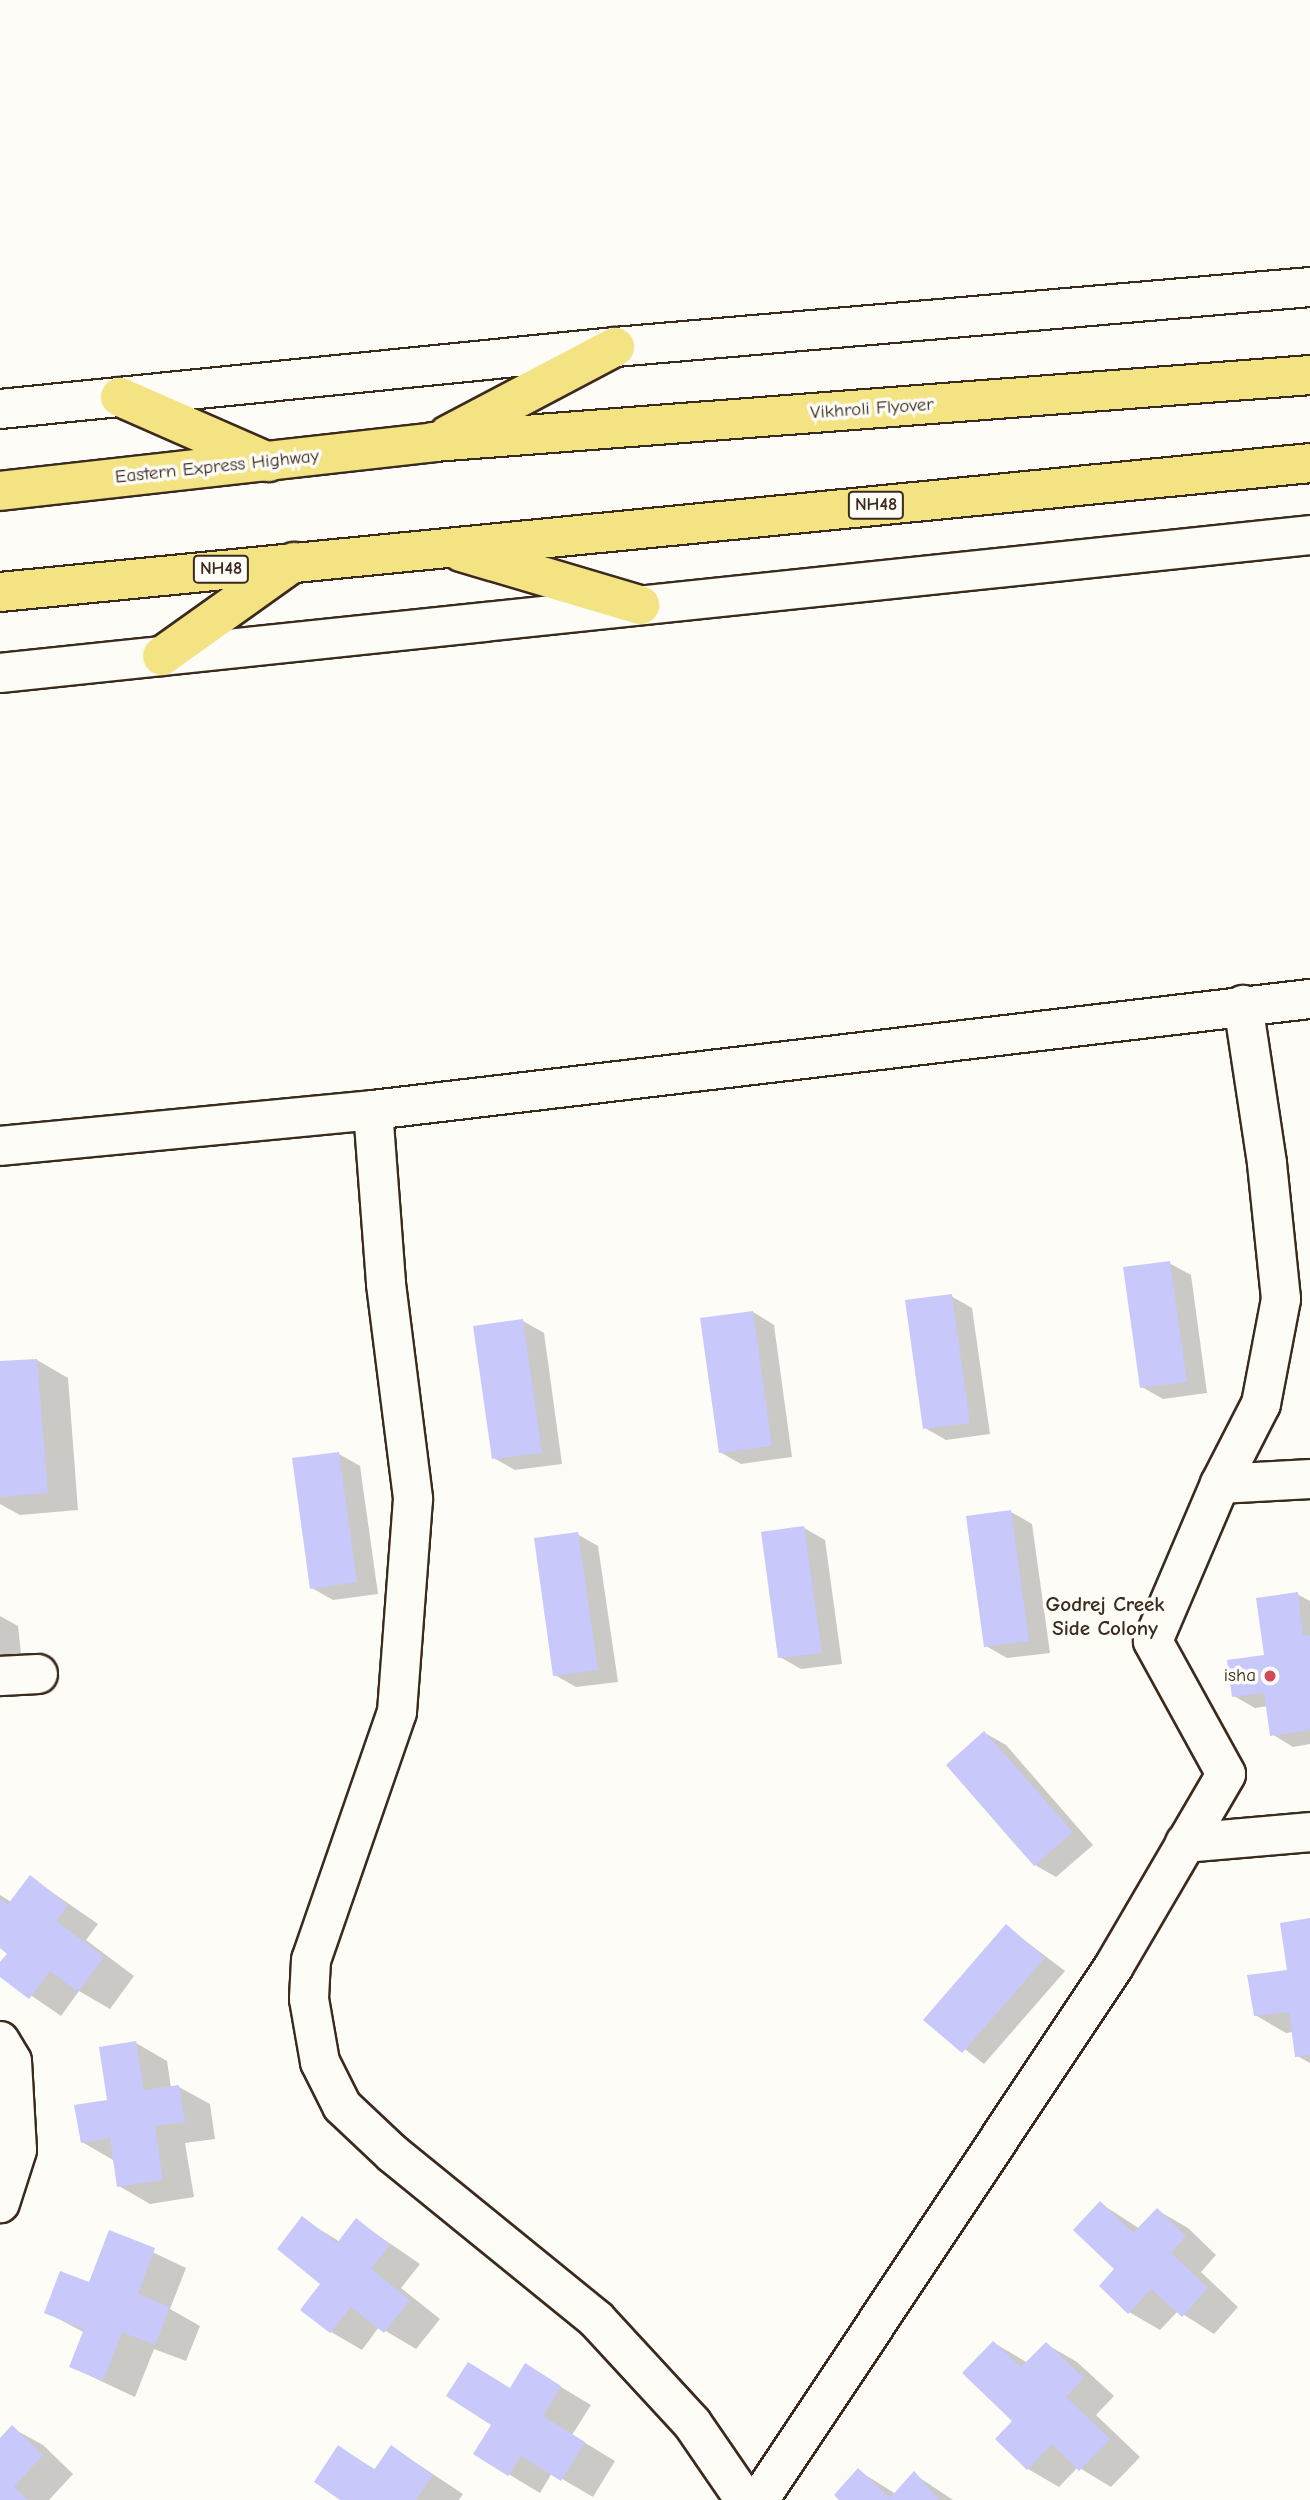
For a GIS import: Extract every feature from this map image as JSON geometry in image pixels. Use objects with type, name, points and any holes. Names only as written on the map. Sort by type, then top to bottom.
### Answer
[{"type":"highway","points":[[434,442],[615,347]]},
{"type":"highway","name":"Vikhroli Flyover","points":[[434,442],[1304,375]]},
{"type":"highway","points":[[120,397],[269,463]]},
{"type":"highway","name":"Eastern Express Highway","points":[[0,491],[269,463],[434,442]]},
{"type":"highway","name":"NH48","points":[[0,592],[442,546],[1310,463]]},
{"type":"highway","points":[[442,546],[640,605]]},
{"type":"highway","points":[[162,656],[296,561]]},
{"type":"street","points":[[0,409],[615,347],[1310,287]]},
{"type":"street","points":[[0,673],[1310,535]]},
{"type":"street","points":[[0,1146],[373,1110],[1310,999]]},
{"type":"street","points":[[759,2500],[1114,1966],[1226,1774],[1153,1642],[1220,1484],[1261,1404],[1281,1299],[1267,1163],[1243,1005]]},
{"type":"street","points":[[373,1110],[386,1284],[413,1499],[397,1712],[311,1960],[309,1999],[320,2062],[342,2106],[393,2154],[596,2319],[691,2423],[745,2500]]},
{"type":"street","points":[[1220,1484],[1310,1479]]},
{"type":"street","points":[[0,1676],[38,1674]]},
{"type":"street","points":[[1185,1843],[1310,1832]]},
{"type":"street","points":[[0,2041],[12,2061],[17,2150],[0,2203]]},
{"type":"building","points":[[1170,1261],[1187,1382],[1140,1388],[1123,1267]]},
{"type":"building","points":[[952,1294],[970,1423],[923,1429],[905,1300]]},
{"type":"building","points":[[753,1311],[772,1446],[719,1453],[700,1318]]},
{"type":"building","points":[[523,1319],[542,1453],[492,1459],[473,1326]]},
{"type":"building","points":[[37,1359],[48,1493],[0,1497],[0,1361]]},
{"type":"building","points":[[339,1452],[357,1582],[310,1589],[292,1458]]},
{"type":"building","points":[[1011,1510],[1029,1641],[984,1647],[966,1516]]},
{"type":"building","points":[[804,1526],[822,1653],[778,1658],[761,1532]]},
{"type":"building","points":[[578,1532],[598,1670],[553,1676],[534,1538]]},
{"type":"building","name":"isha","points":[[1298,1592],[1303,1636],[1310,1635],[1310,1730],[1270,1736],[1264,1693],[1232,1697],[1227,1660],[1264,1655],[1256,1598]]},
{"type":"building","points":[[984,1731],[1073,1832],[1034,1866],[946,1765]]},
{"type":"building","points":[[30,1875],[68,1905],[56,1921],[104,1957],[78,1992],[50,1971],[29,1999],[0,1977],[0,1962],[7,1954],[0,1948],[0,1898],[8,1904]]},
{"type":"building","points":[[1310,1918],[1310,2055],[1295,2057],[1289,2012],[1254,2016],[1247,1975],[1287,1970],[1280,1923]]},
{"type":"building","points":[[1006,1924],[1045,1958],[962,2053],[923,2020]]},
{"type":"building","points":[[136,2041],[144,2090],[179,2085],[185,2122],[155,2126],[163,2180],[117,2187],[110,2138],[81,2143],[74,2105],[107,2100],[99,2047]]},
{"type":"building","points":[[1100,2201],[1133,2233],[1157,2208],[1186,2236],[1171,2253],[1208,2288],[1182,2317],[1151,2289],[1128,2314],[1099,2286],[1114,2269],[1073,2230]]},
{"type":"building","points":[[302,2216],[337,2243],[356,2218],[390,2245],[371,2269],[410,2300],[384,2333],[351,2307],[330,2333],[300,2310],[320,2284],[277,2249]]},
{"type":"building","points":[[109,2230],[155,2248],[138,2294],[170,2307],[155,2345],[122,2332],[103,2381],[69,2367],[84,2329],[44,2313],[60,2271],[89,2282]]},
{"type":"building","points":[[993,2341],[1021,2367],[1046,2342],[1084,2378],[1066,2397],[1110,2439],[1079,2471],[1052,2444],[1027,2470],[995,2439],[1012,2421],[962,2373]]},
{"type":"building","points":[[468,2362],[510,2388],[525,2363],[561,2386],[543,2416],[585,2442],[561,2481],[521,2456],[508,2476],[473,2454],[491,2425],[446,2396]]},
{"type":"building","points":[[12,2425],[43,2455],[14,2487],[28,2500],[0,2500],[0,2438]]},
{"type":"building","points":[[338,2445],[374,2470],[391,2445],[433,2475],[416,2500],[340,2500],[314,2482]]},
{"type":"building","points":[[858,2468],[890,2498],[914,2471],[939,2500],[839,2500],[834,2495]]},
{"type":"place","name":"isha","points":[[1270,1676]]},
{"type":"district","name":"Godrej Creek Side Colony","points":[[1105,1616]]}]
